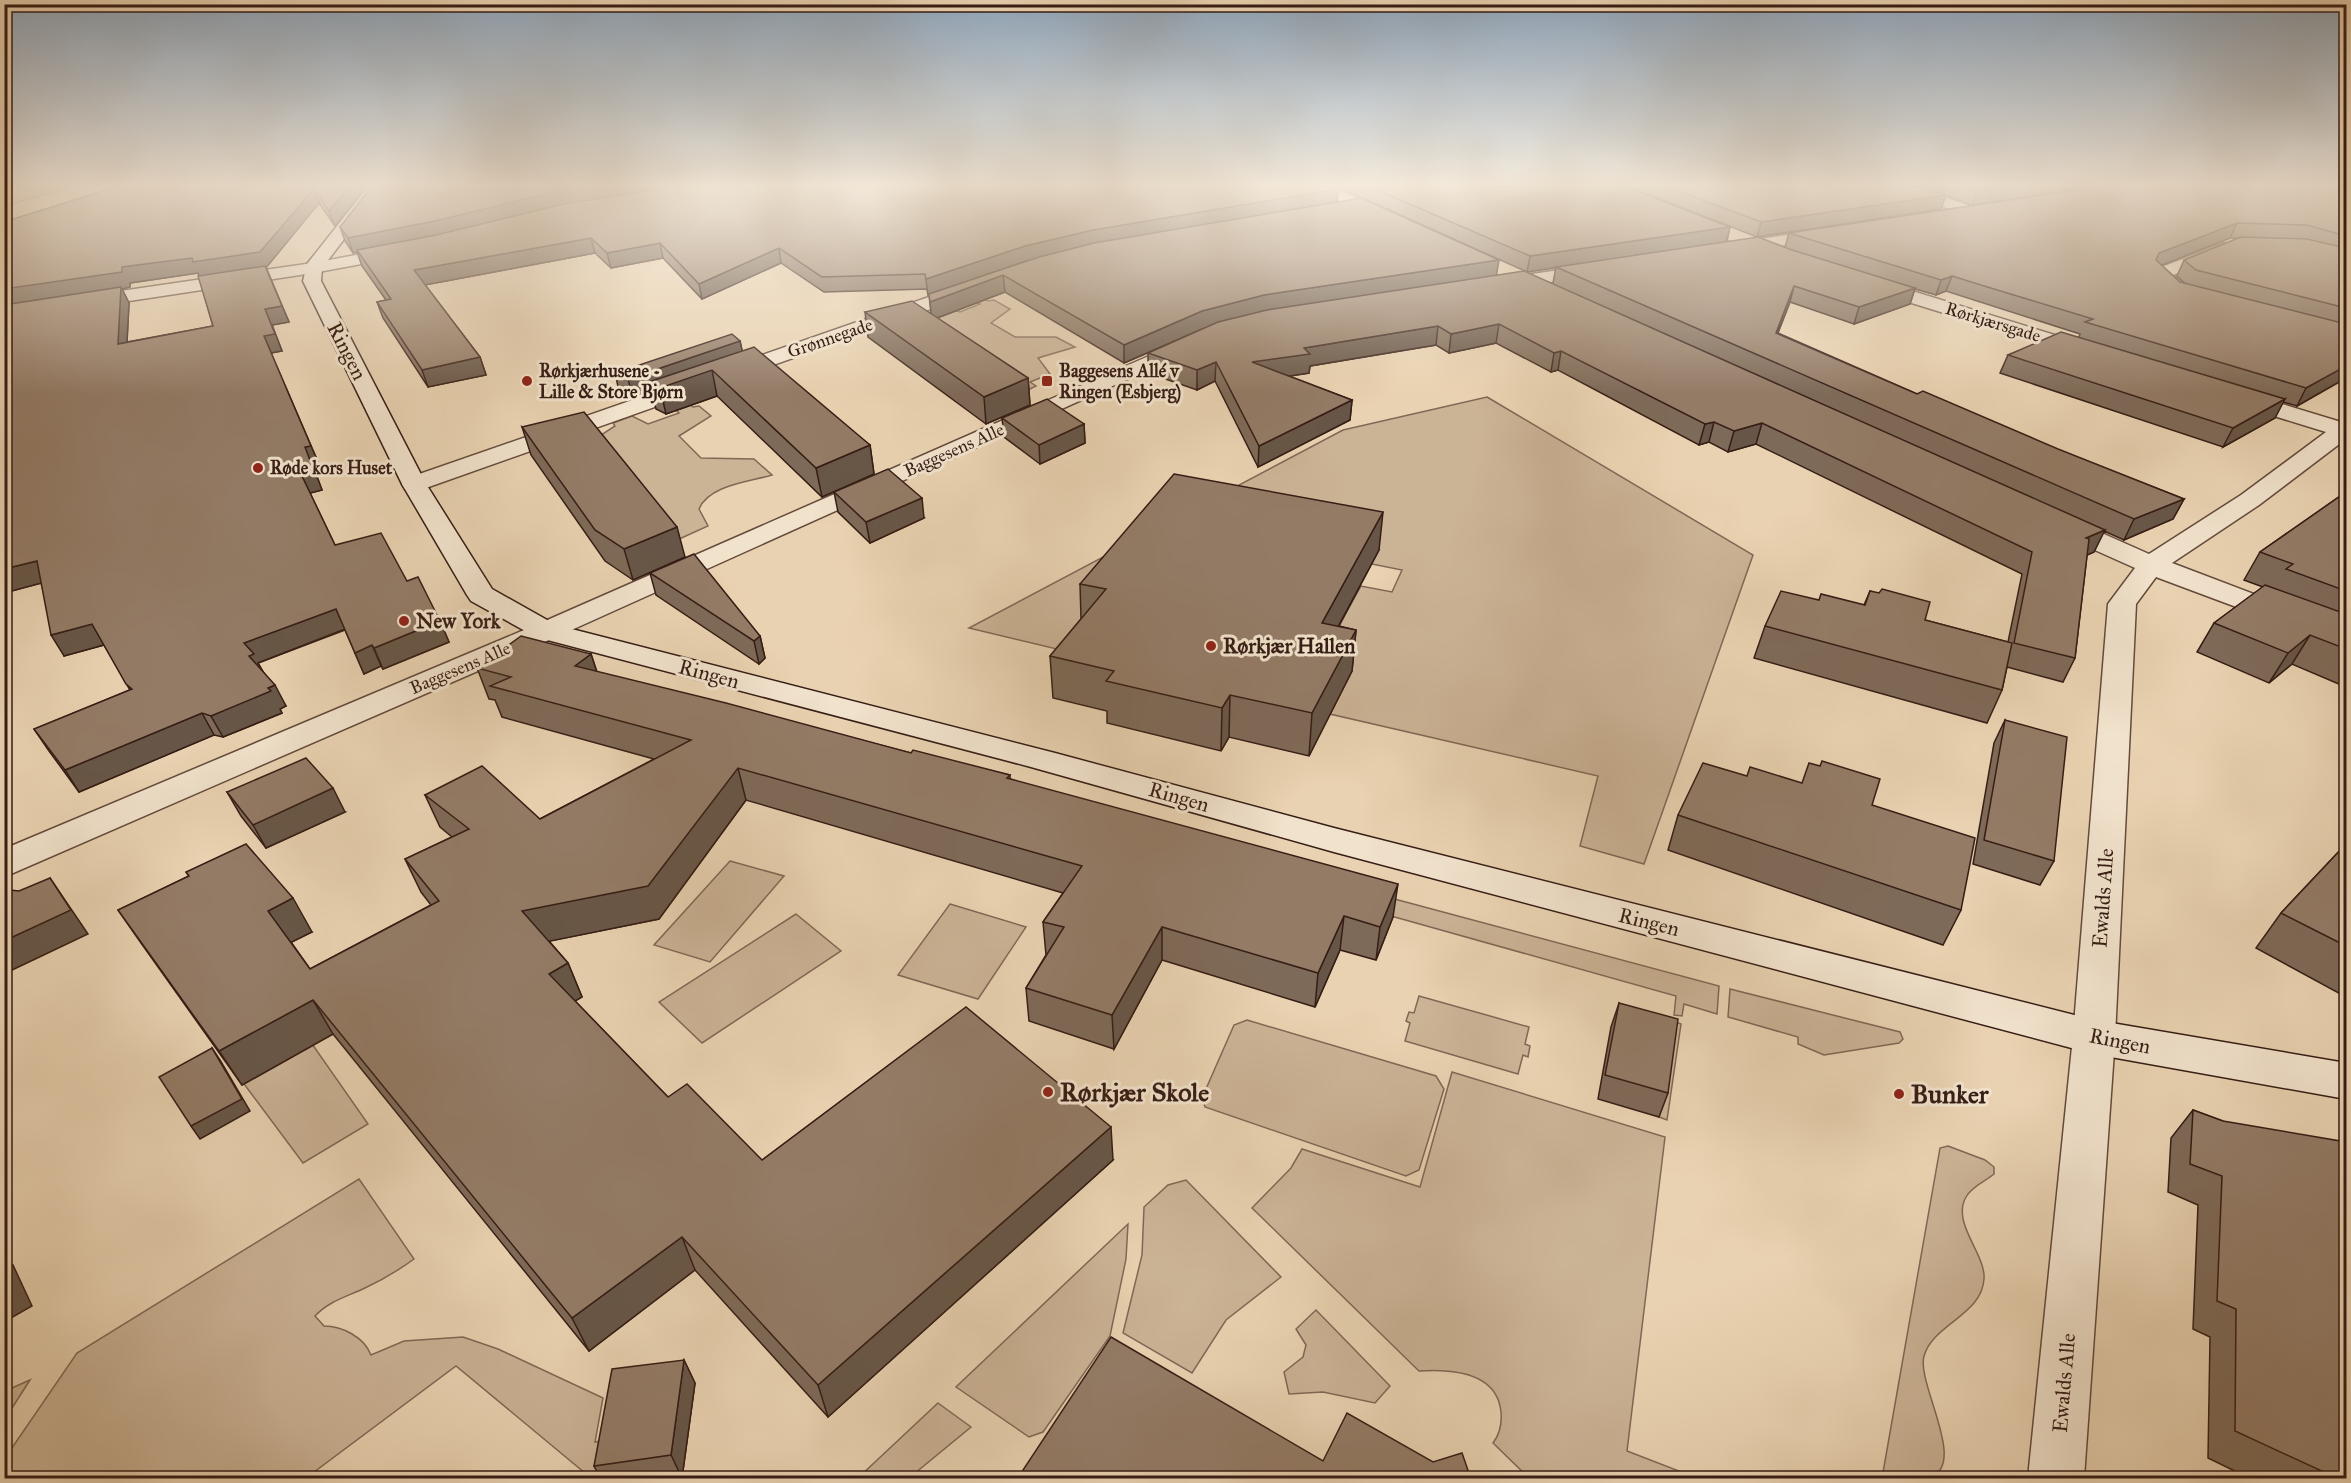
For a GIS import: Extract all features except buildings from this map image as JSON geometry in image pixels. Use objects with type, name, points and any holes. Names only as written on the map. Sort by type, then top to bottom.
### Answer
[{"type":"street","points":[[313,268],[322,256]]},
{"type":"street","points":[[4,314],[313,268],[374,256]]},
{"type":"street","points":[[1783,256],[1794,260]]},
{"type":"street","points":[[2203,298],[2181,292],[2160,274],[2204,256]]},
{"type":"street","points":[[1477,288],[1623,265]]},
{"type":"street","points":[[1491,266],[1557,296]]},
{"type":"street","name":"Ringen","points":[[313,268],[312,281],[414,484],[481,595],[546,631],[1043,759],[1334,840],[2094,1037],[2346,1081]]},
{"type":"street","name":"Rørkjærsgade","points":[[1848,277],[2103,356]]},
{"type":"street","name":"Grønnegade","points":[[414,484],[988,283]]},
{"type":"street","name":"Baggesens Alle","points":[[4,864],[546,631],[1210,335]]},
{"type":"street","points":[[2218,391],[2345,430]]},
{"type":"street","name":"Ewalds Alle","points":[[2056,1479],[2094,1037],[2122,604],[2151,566],[2250,500],[2345,430]]},
{"type":"street","points":[[2043,516],[2151,566],[2346,639]]},
{"type":"shaded area","points":[[981,297],[988,301],[994,300],[1010,309],[991,323],[1015,337],[1056,337],[1075,347],[1038,358],[1050,374],[1030,382],[1036,386],[1020,394],[931,315],[943,306],[960,312],[980,304],[971,300]]},
{"type":"shaded area","points":[[1487,397],[1753,555],[1644,864],[1580,846],[1598,776],[1330,714],[1318,664],[1361,586],[1392,592],[1402,570],[1372,564],[1086,656],[969,628],[1343,430]]},
{"type":"shaded area","points":[[687,402],[693,407],[699,406],[711,416],[679,436],[701,458],[754,459],[772,475],[731,486],[711,495],[699,509],[708,526],[677,540],[595,439],[615,426],[613,423],[632,416],[648,424],[679,413],[672,407]]},
{"type":"shaded area","points":[[730,861],[784,876],[710,962],[654,945]]},
{"type":"shaded area","points":[[1264,864],[1719,986],[1717,1014],[1684,1004],[1682,1016],[1674,1015],[1676,996],[1256,878]]},
{"type":"shaded area","points":[[950,904],[1026,927],[978,999],[898,975]]},
{"type":"shaded area","points":[[796,914],[841,951],[702,1043],[659,1002]]},
{"type":"shaded area","points":[[1730,989],[1900,1032],[1903,1039],[1899,1043],[1824,1055],[1798,1044],[1798,1037],[1728,1017]]},
{"type":"shaded area","points":[[1419,996],[1529,1027],[1525,1044],[1530,1046],[1528,1057],[1523,1055],[1518,1074],[1405,1041],[1410,1023],[1406,1021],[1409,1012],[1414,1013]]},
{"type":"shaded area","points":[[280,998],[368,1124],[303,1163],[209,1037]]},
{"type":"shaded area","points":[[1247,1020],[1436,1076],[1444,1089],[1419,1170],[1406,1176],[1205,1107],[1202,1098],[1234,1025]]},
{"type":"shaded area","points":[[1673,1021],[1681,1024],[1667,1120],[1659,1117]]},
{"type":"shaded area","points":[[1452,1072],[1665,1137],[1627,1451],[1692,1476],[1688,1478],[1529,1478],[1493,1443],[1501,1425],[1501,1412],[1498,1399],[1491,1388],[1482,1381],[1458,1373],[1419,1371],[1252,1208],[1291,1168],[1302,1149],[1420,1187]]},
{"type":"shaded area","points":[[1948,1146],[1985,1160],[1994,1167],[1994,1174],[1972,1190],[1966,1197],[1963,1207],[1966,1228],[1980,1259],[1984,1279],[1975,1302],[1937,1336],[1929,1345],[1924,1356],[1927,1385],[1943,1442],[1944,1458],[1940,1471],[1923,1479],[1882,1478],[1940,1148]]},
{"type":"shaded area","points":[[359,1179],[414,1259],[378,1282],[332,1303],[315,1316],[324,1326],[345,1330],[358,1338],[371,1355],[404,1341],[463,1337],[498,1349],[603,1398],[595,1442],[616,1438],[609,1478],[591,1478],[456,1366],[306,1478],[5,1478],[5,1458],[77,1353]]},
{"type":"shaded area","points":[[1186,1180],[1281,1277],[1226,1320],[1192,1373],[1123,1333],[1142,1255],[1144,1207],[1168,1185]]},
{"type":"shaded area","points":[[1128,1224],[1126,1259],[1110,1336],[1043,1432],[1029,1437],[956,1387]]},
{"type":"shaded area","points":[[1316,1310],[1390,1386],[1375,1403],[1323,1392],[1289,1394],[1284,1372],[1303,1357],[1306,1345],[1296,1329]]},
{"type":"shaded area","points":[[30,1380],[5,1419],[5,1391]]},
{"type":"shaded area","points":[[938,1403],[971,1427],[909,1478],[858,1478]]},
{"type":"place","name":"Rørkjærhusene - Lille & Store Bjørn","points":[[527,381]]},
{"type":"place","name":"Baggesens Allé v Ringen (Esbjerg)","points":[[1047,381]]},
{"type":"place","name":"Røde kors Huset","points":[[258,468]]},
{"type":"place","name":"New York","points":[[404,621]]},
{"type":"place","name":"Rørkjær Hallen","points":[[1211,646]]},
{"type":"place","name":"Rørkjær Skole","points":[[1048,1092]]},
{"type":"place","name":"Bunker","points":[[1899,1094]]}]
